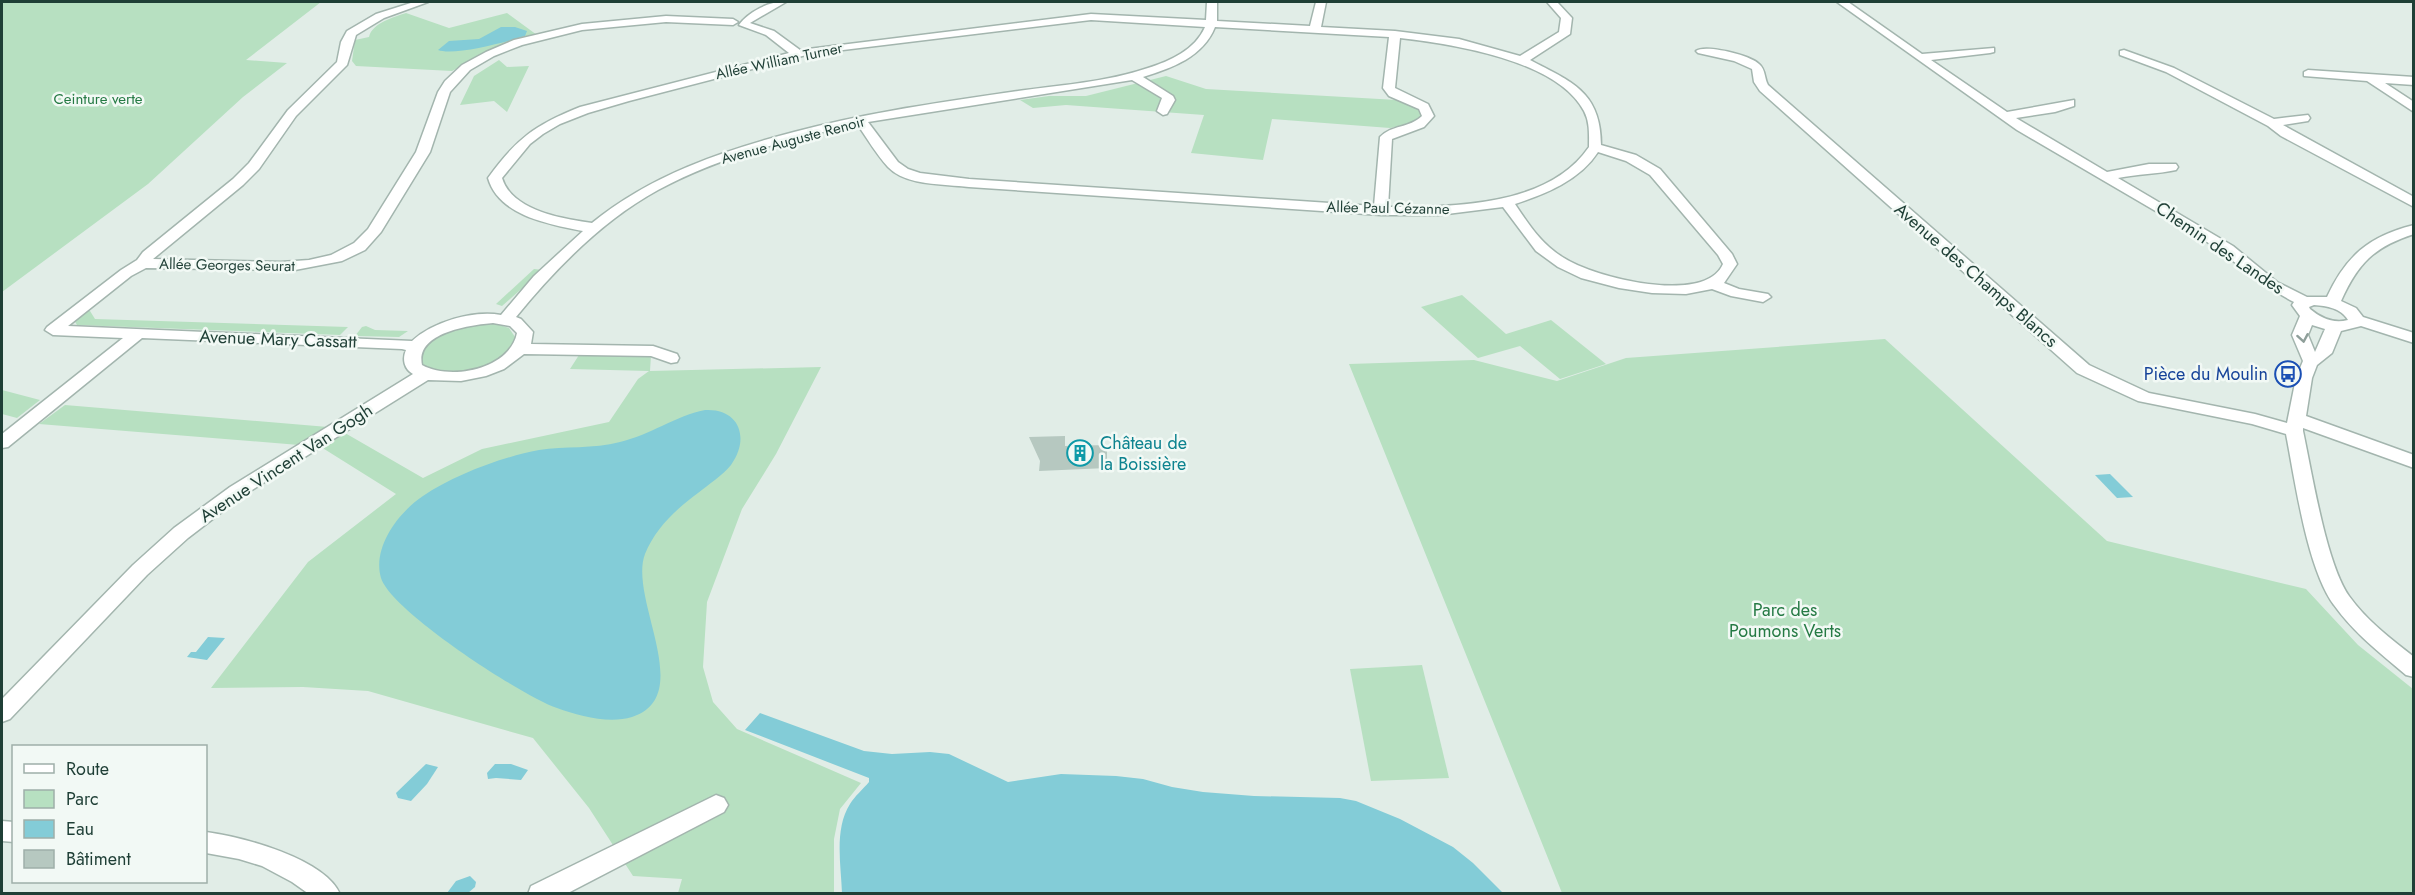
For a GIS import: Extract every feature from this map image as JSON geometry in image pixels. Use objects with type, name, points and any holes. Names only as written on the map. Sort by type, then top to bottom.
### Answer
[{"type":"street","points":[[143,263],[148,255],[238,182],[260,159],[292,113],[343,63],[351,33],[380,16],[423,2]]},
{"type":"street","points":[[741,22],[781,2]]},
{"type":"street","points":[[1089,2],[1091,17]]},
{"type":"street","points":[[1212,2],[1214,16],[1211,25],[1395,34],[1459,42],[1522,60],[1559,80],[1577,93],[1590,110],[1595,123],[1594,147],[1631,158],[1655,172],[1715,240],[1730,264],[1727,271],[1713,284]]},
{"type":"street","points":[[1315,29],[1321,2]]},
{"type":"street","points":[[1522,60],[1564,34],[1567,18],[1552,2]]},
{"type":"street","name":"Chemin des Landes","points":[[1842,2],[2005,116],[2219,243],[2272,285],[2336,326]]},
{"type":"street","name":"Allée William Turner","points":[[596,228],[534,213],[513,204],[499,194],[495,186],[495,178],[525,141],[556,121],[584,110],[798,54],[846,46],[1091,17],[1211,25]]},
{"type":"street","name":"Allée Georges Seurat","points":[[143,263],[300,266],[349,253],[367,242],[376,231],[386,210],[422,154],[448,85],[460,72],[502,49],[584,27],[665,19],[741,22],[770,33],[798,54]]},
{"type":"street","name":"Avenue Auguste Renoir","points":[[506,319],[523,296],[596,228],[637,198],[671,178],[759,146],[860,120],[1133,76],[1182,57],[1205,40],[1211,25]]},
{"type":"street","points":[[1381,210],[1386,137],[1392,133],[1421,125],[1428,116],[1428,112],[1419,104],[1393,93],[1389,88],[1395,34]]},
{"type":"street","points":[[1920,58],[1990,50]]},
{"type":"street","name":"Avenue des Champs Blancs","points":[[1702,51],[1725,54],[1755,65],[1759,71],[1758,80],[1764,88],[2083,369],[2144,397],[2296,425]]},
{"type":"street","points":[[2124,54],[2170,70],[2272,123],[2286,133],[2414,203]]},
{"type":"street","points":[[2308,74],[2414,81]]},
{"type":"street","points":[[1133,76],[1167,96],[1169,100],[1163,111]]},
{"type":"street","points":[[2370,78],[2414,108]]},
{"type":"street","points":[[2005,116],[2060,107],[2070,103]]},
{"type":"street","points":[[2272,123],[2304,118]]},
{"type":"street","name":"Allée Paul Cézanne","points":[[860,120],[892,165],[918,177],[969,183],[1381,210],[1439,211],[1507,202],[1534,193],[1567,176],[1589,156],[1594,147]]},
{"type":"street","points":[[2106,176],[2149,168],[2171,167]]},
{"type":"street","points":[[1507,202],[1535,243],[1547,254],[1591,276],[1664,288],[1684,289],[1713,284],[1736,293],[1763,297]]},
{"type":"street","points":[[2332,303],[2345,273],[2362,254],[2379,243],[2414,230]]},
{"type":"street","name":"Avenue Mary Cassatt","points":[[143,263],[126,273],[53,330],[402,344],[416,347]]},
{"type":"street","points":[[2311,361],[2300,334],[2306,308],[2316,300],[2332,303],[2349,311],[2357,320],[2414,338]]},
{"type":"street","points":[[527,349],[525,332],[518,324],[506,319],[486,318],[457,323],[436,332],[416,347],[411,358],[412,364],[424,375],[444,378],[476,374],[527,349],[652,351],[671,358]]},
{"type":"street","points":[[2357,320],[2352,326],[2336,326],[2329,335],[2324,353],[2311,361],[2304,378],[2296,425],[2316,532],[2328,574],[2340,599],[2366,630],[2414,669]]},
{"type":"street","points":[[2,443],[139,333]]},
{"type":"street","name":"Avenue Vincent Van Gogh","points":[[2,712],[140,570],[181,533],[237,491],[424,375]]},
{"type":"street","points":[[2296,425],[2414,462]]},
{"type":"street","points":[[540,894],[716,805]]},
{"type":"street","points":[[207,843],[233,846],[257,854],[303,875],[328,894]]},
{"type":"green space","name":"Ceinture verte","points":[[2,2],[321,2],[246,60],[287,63],[243,97],[148,184],[2,292]]},
{"type":"green space","points":[[406,13],[449,28],[507,13],[537,35],[479,57],[452,71],[356,66],[352,61],[355,40],[369,37],[379,24]]},
{"type":"green space","points":[[499,60],[507,67],[529,66],[507,112],[494,101],[460,105],[474,76]]},
{"type":"green space","points":[[1166,76],[1206,89],[1397,100],[1420,109],[1422,115],[1415,123],[1390,128],[1272,119],[1263,160],[1191,153],[1204,115],[1066,105],[1033,108],[1020,100],[1049,96],[1086,96]]},
{"type":"green space","points":[[534,269],[543,270],[502,306],[496,304]]},
{"type":"green space","points":[[1462,295],[1506,334],[1551,320],[1606,364],[1560,379],[1520,346],[1478,358],[1421,307]]},
{"type":"green space","points":[[83,311],[90,311],[95,319],[348,327],[340,335],[77,325],[74,320]]},
{"type":"green space","points":[[493,323],[509,328],[515,337],[510,348],[501,357],[489,364],[460,372],[432,370],[422,365],[420,354],[443,334],[452,330]]},
{"type":"green space","points":[[366,326],[375,330],[408,331],[399,337],[355,336],[362,327]]},
{"type":"green space","name":"Parc des Poumons Verts","points":[[1885,339],[2107,541],[2306,589],[2358,645],[2413,689],[2413,893],[1562,893],[1349,364],[1474,360],[1557,381],[1626,358]]},
{"type":"green space","points":[[579,355],[651,355],[650,371],[821,367],[776,454],[742,509],[707,602],[703,667],[713,702],[737,729],[861,783],[840,809],[834,839],[834,893],[678,893],[682,879],[633,876],[589,808],[533,738],[368,691],[303,687],[211,688],[308,562],[396,494],[321,447],[345,433],[423,478],[482,449],[609,422],[638,379],[649,371],[570,369]]},
{"type":"green space","points":[[2,390],[40,400],[17,418],[2,414]]},
{"type":"green space","points":[[65,405],[328,427],[299,445],[39,424]]},
{"type":"green space","points":[[1422,665],[1449,778],[1371,781],[1350,669]]},
{"type":"water","points":[[501,27],[515,27],[527,31],[525,36],[480,48],[456,51],[438,50],[449,41],[479,39]]},
{"type":"water","points":[[705,410],[726,414],[734,420],[738,427],[740,445],[731,465],[667,520],[654,536],[645,554],[642,573],[660,668],[659,689],[651,706],[632,717],[614,720],[575,714],[557,708],[516,687],[460,651],[408,611],[390,593],[381,578],[380,554],[390,531],[405,511],[435,488],[494,462],[525,453],[620,442]]},
{"type":"water","points":[[2110,474],[2133,497],[2117,498],[2095,475]]},
{"type":"water","points":[[208,637],[225,638],[207,660],[187,657],[191,652],[196,652]]},
{"type":"water","points":[[760,713],[864,751],[892,754],[930,752],[949,754],[1008,782],[1061,774],[1116,776],[1143,779],[1203,792],[1340,798],[1356,801],[1400,819],[1453,847],[1503,893],[842,893],[840,836],[842,825],[850,804],[869,782],[869,778],[745,730]]},
{"type":"water","points":[[426,764],[438,767],[427,784],[411,801],[398,798],[396,793]]},
{"type":"water","points":[[495,764],[511,764],[528,770],[521,780],[488,779],[487,773]]},
{"type":"water","points":[[470,876],[476,882],[475,887],[468,893],[447,893],[456,881]]},
{"type":"building","name":"Château de la Boissière","points":[[1065,436],[1065,446],[1107,445],[1107,468],[1039,471],[1040,461],[1029,437]]},
{"type":"place","name":"Pièce du Moulin","points":[[2288,374]]},
{"type":"place","name":"Château de la Boissière","points":[[1080,453]]}]
